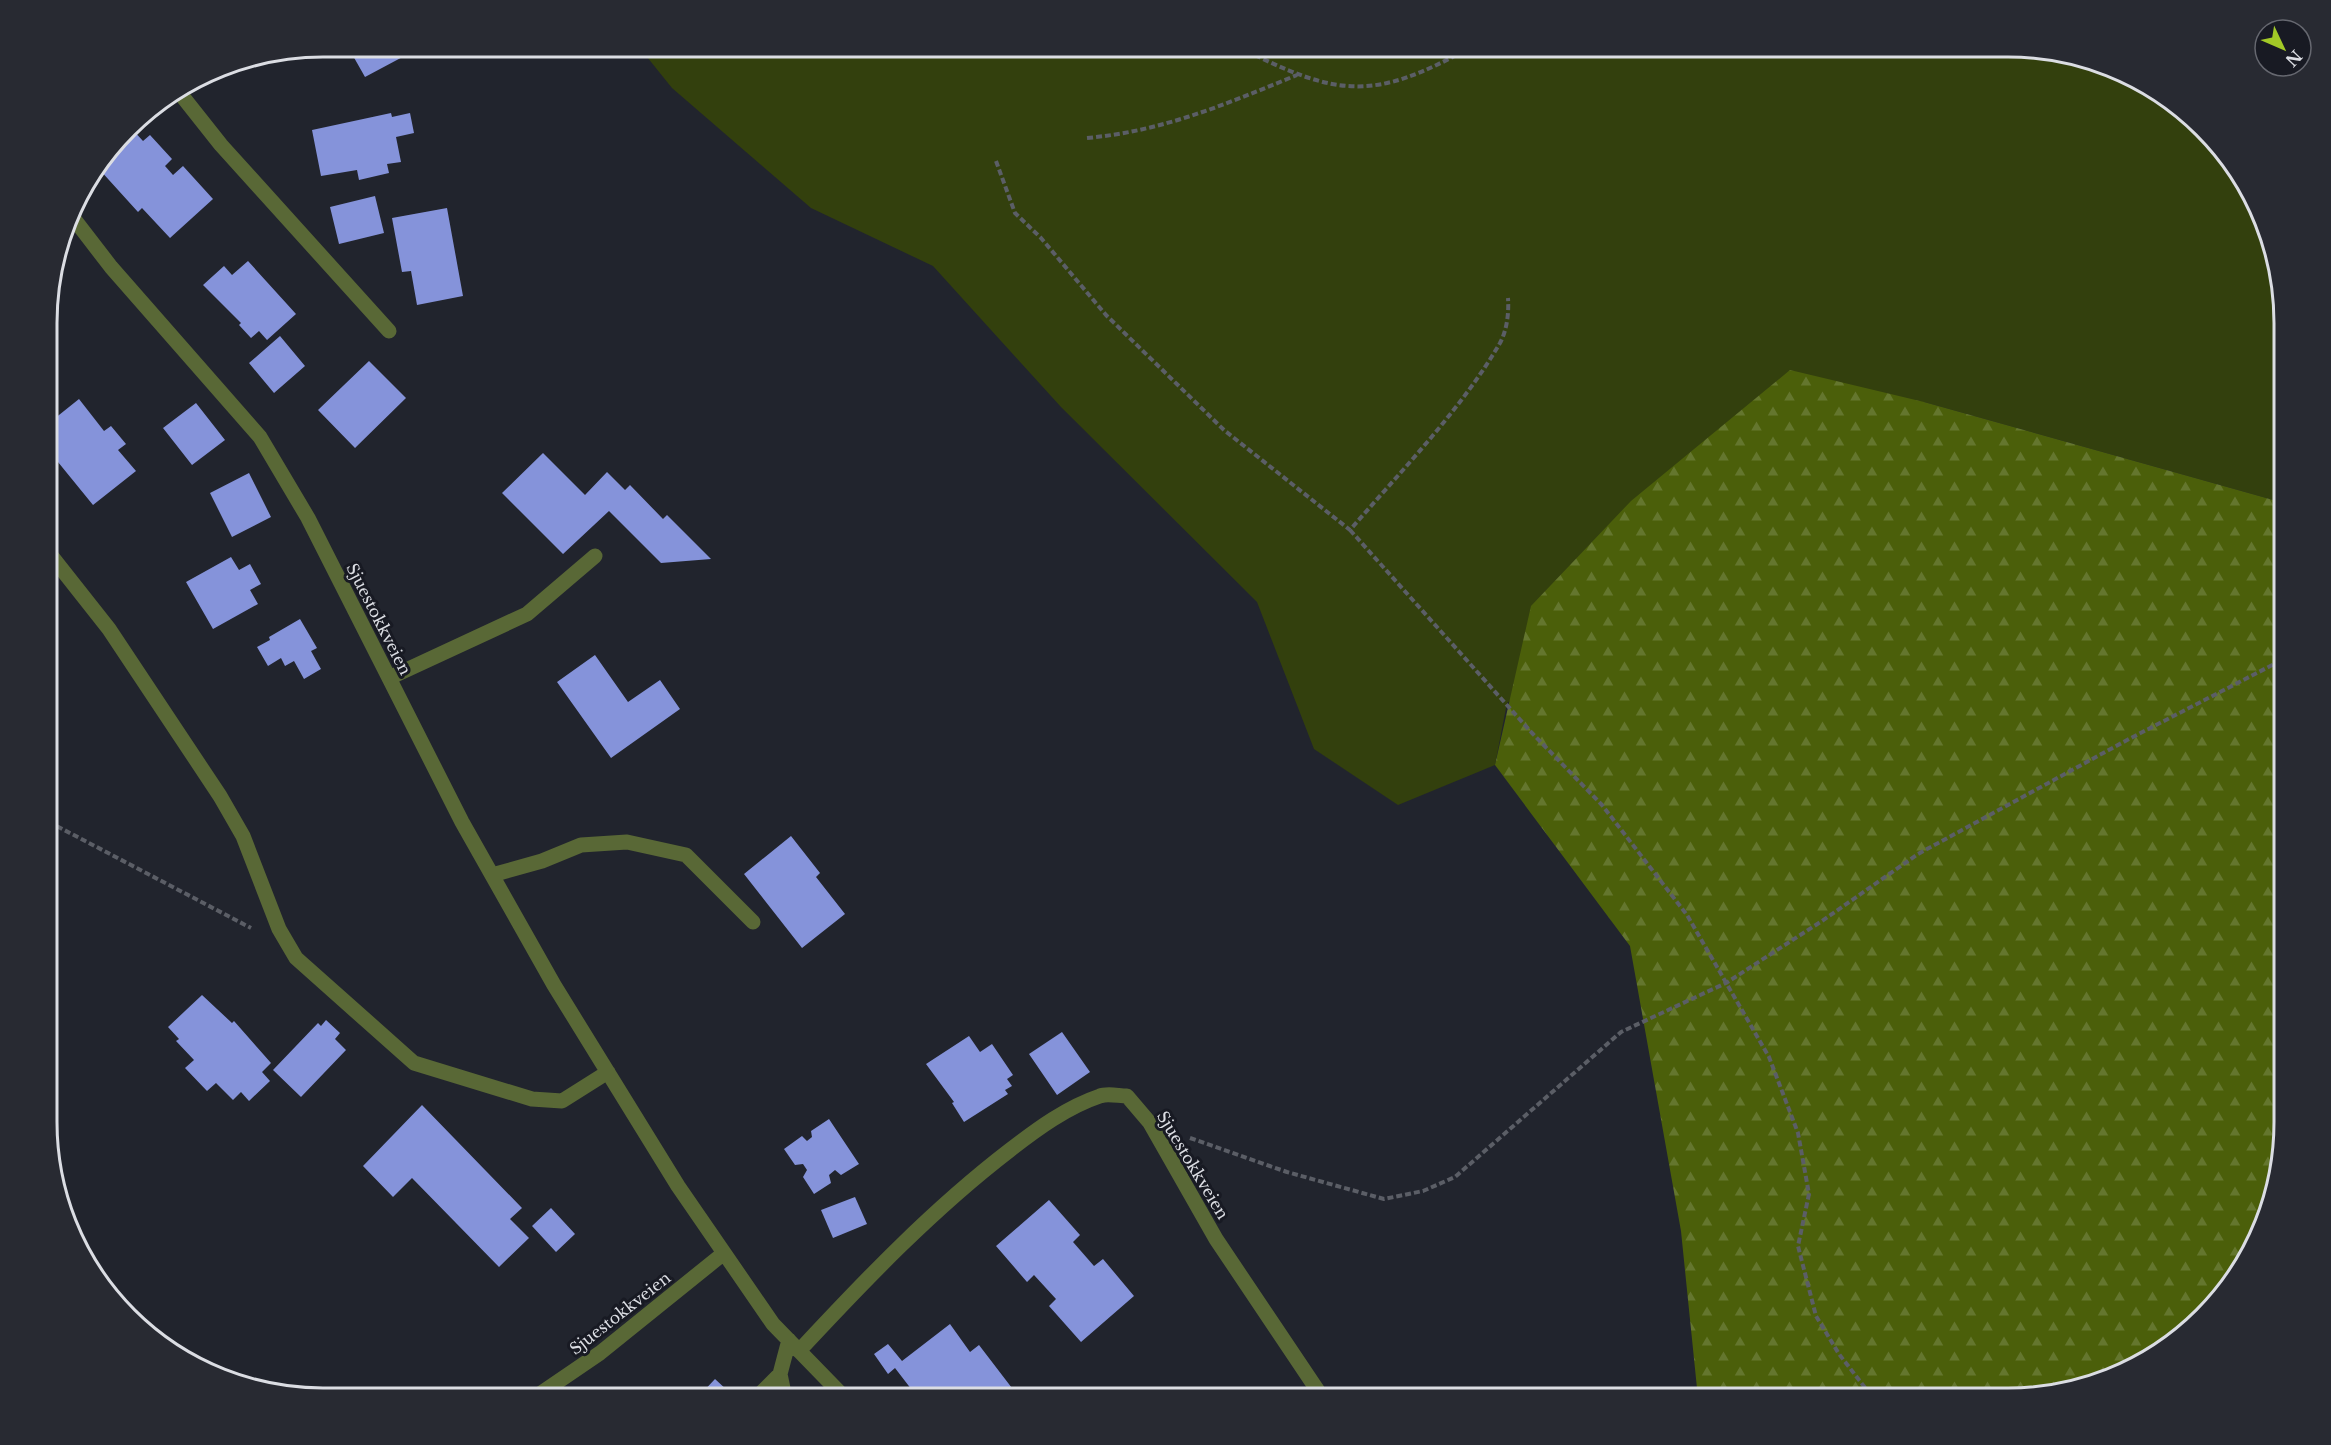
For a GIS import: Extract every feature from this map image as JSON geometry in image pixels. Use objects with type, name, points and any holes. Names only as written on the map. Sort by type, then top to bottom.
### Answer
[{"type":"street","points":[[183,97],[221,145],[389,331]]},
{"type":"street","name":"Sjuestokkveien","points":[[77,222],[111,267],[260,437],[308,518],[492,875],[608,1072],[678,1186],[773,1324],[835,1388]]},
{"type":"street","points":[[389,678],[526,614],[595,556]]},
{"type":"street","points":[[57,563],[109,628],[220,796],[243,837],[279,929],[296,958],[414,1063],[532,1099],[562,1101],[608,1072]]},
{"type":"street","points":[[492,875],[542,861],[581,845],[627,842],[686,855],[753,922]]},
{"type":"street","name":"Sjuestokkveien","points":[[783,1388],[780,1374],[794,1345],[850,1296],[976,1176],[1040,1127],[1101,1095],[1127,1096],[1150,1123],[1216,1239],[1316,1388]]},
{"type":"street","name":"Sjuestokkveien","points":[[549,1388],[600,1353],[724,1253]]},
{"type":"street","points":[[766,1388],[780,1374]]},
{"type":"path","points":[[1262,57],[1297,74],[1335,86],[1365,88],[1414,77],[1451,57]]},
{"type":"path","points":[[1086,138],[1130,134],[1183,119],[1297,74]]},
{"type":"path","points":[[996,161],[1015,213],[1041,238],[1106,315],[1224,430],[1350,530],[1532,733],[1602,805],[1686,915],[1769,1057],[1798,1133],[1809,1194],[1798,1246],[1816,1316],[1839,1354],[1865,1388]]},
{"type":"path","points":[[1350,530],[1438,427],[1501,341],[1509,314],[1508,298]]},
{"type":"path","points":[[1150,1123],[1287,1172],[1384,1199],[1423,1191],[1455,1177],[1621,1032],[1726,983],[1822,921],[1918,854],[2129,739],[2274,664]]},
{"type":"path","points":[[57,826],[248,927],[279,929]]},
{"type":"green space","points":[[647,57],[2008,57],[2043,59],[2077,66],[2126,84],[2170,112],[2196,135],[2219,161],[2247,205],[2265,254],[2272,288],[2274,500],[1924,402],[1507,703],[1495,765],[1398,805],[1314,749],[1257,602],[1061,407],[933,266],[811,208],[672,88]]},
{"type":"green space","points":[[1790,370],[1924,402],[2274,500],[2274,1122],[2272,1157],[2265,1191],[2254,1224],[2247,1240],[2219,1284],[2196,1310],[2170,1333],[2126,1361],[2077,1379],[2043,1386],[1697,1388],[1681,1231],[1630,946],[1495,765],[1531,606],[1631,501]]},
{"type":"building","points":[[354,57],[402,57],[365,77]]},
{"type":"building","points":[[391,113],[392,117],[410,113],[414,133],[396,137],[401,162],[387,164],[389,173],[359,180],[357,170],[321,176],[312,130]]},
{"type":"building","points":[[136,134],[143,141],[150,135],[172,159],[165,166],[173,175],[183,166],[213,199],[170,238],[142,208],[138,212],[103,173]]},
{"type":"building","points":[[375,196],[384,233],[339,244],[330,207]]},
{"type":"building","points":[[447,208],[463,296],[417,305],[411,271],[402,272],[392,218]]},
{"type":"building","points":[[248,261],[296,314],[267,340],[259,331],[251,338],[239,325],[241,323],[203,285],[224,266],[232,275]]},
{"type":"building","points":[[280,336],[305,366],[274,393],[249,363]]},
{"type":"building","points":[[369,361],[406,398],[355,448],[318,410]]},
{"type":"building","points":[[79,399],[104,431],[111,426],[126,444],[118,450],[136,471],[93,505],[57,461],[57,417]]},
{"type":"building","points":[[196,403],[225,440],[192,465],[163,428]]},
{"type":"building","points":[[543,453],[585,495],[607,472],[625,490],[630,485],[663,519],[667,515],[711,559],[661,563],[609,511],[563,554],[502,493]]},
{"type":"building","points":[[249,473],[271,517],[232,537],[210,493]]},
{"type":"building","points":[[231,557],[239,570],[250,564],[261,584],[250,590],[258,604],[213,629],[186,582]]},
{"type":"building","points":[[300,619],[317,648],[311,651],[321,669],[304,679],[294,661],[285,666],[281,658],[268,666],[257,647],[270,640],[269,637]]},
{"type":"building","points":[[595,655],[628,702],[660,680],[680,709],[611,758],[557,682]]},
{"type":"building","points":[[791,836],[820,873],[816,877],[845,914],[802,948],[744,874]]},
{"type":"building","points":[[202,995],[232,1023],[234,1021],[271,1063],[262,1072],[270,1081],[249,1101],[241,1092],[233,1100],[216,1083],[207,1091],[185,1068],[194,1060],[176,1041],[179,1039],[168,1027]]},
{"type":"building","points":[[326,1020],[340,1033],[335,1039],[346,1050],[301,1097],[273,1070],[318,1023],[321,1026]]},
{"type":"building","points":[[1062,1032],[1090,1072],[1057,1095],[1029,1054]]},
{"type":"building","points":[[969,1036],[980,1052],[992,1044],[1013,1075],[1007,1079],[1012,1086],[1005,1090],[1008,1094],[964,1122],[952,1103],[954,1102],[926,1064]]},
{"type":"building","points":[[422,1105],[522,1208],[510,1219],[529,1238],[499,1267],[412,1178],[393,1197],[363,1166]]},
{"type":"building","points":[[829,1119],[859,1164],[841,1175],[835,1170],[829,1175],[831,1183],[814,1194],[803,1177],[807,1170],[803,1164],[795,1165],[784,1149],[802,1136],[807,1141],[812,1137],[811,1131]]},
{"type":"building","points":[[855,1197],[867,1224],[833,1238],[821,1210]]},
{"type":"building","points":[[1049,1200],[1080,1235],[1073,1242],[1094,1266],[1103,1259],[1134,1296],[1081,1342],[1049,1306],[1056,1299],[1034,1275],[1027,1282],[996,1246]]},
{"type":"building","points":[[551,1208],[575,1234],[556,1252],[532,1226]]},
{"type":"building","points":[[950,1324],[970,1352],[979,1345],[1012,1388],[910,1388],[895,1368],[888,1374],[874,1354],[888,1344],[902,1361]]},
{"type":"building","points":[[715,1379],[725,1388],[707,1388]]}]
